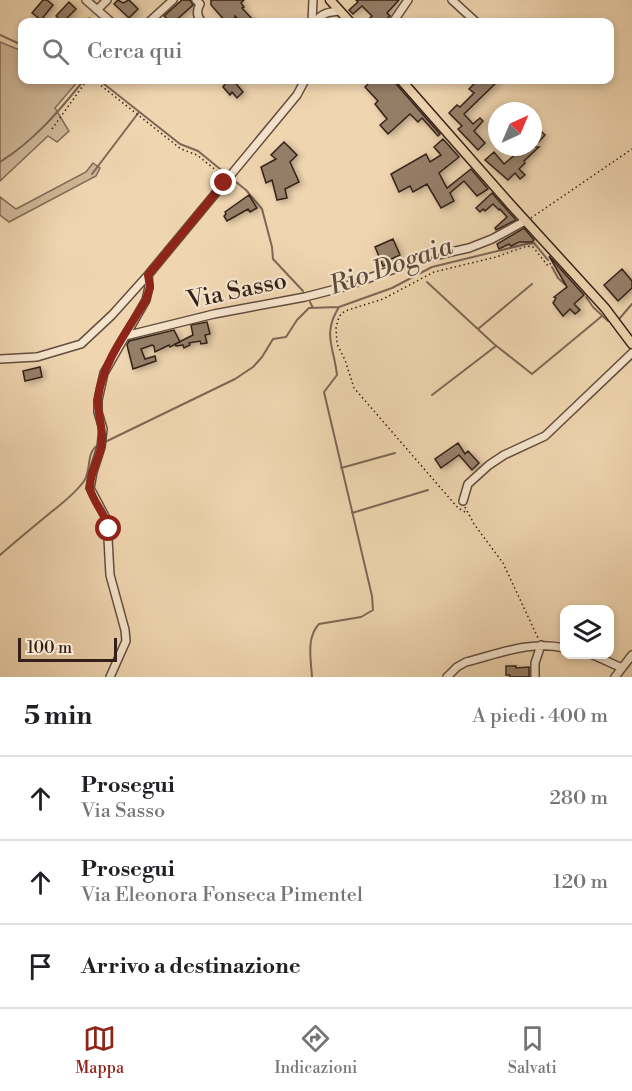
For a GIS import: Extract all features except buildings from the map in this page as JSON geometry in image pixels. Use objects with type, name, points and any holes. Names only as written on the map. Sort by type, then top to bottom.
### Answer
[{"type":"main road","points":[[331,1],[346,18]]},
{"type":"main road","points":[[405,84],[615,320],[632,344]]},
{"type":"street","points":[[86,0],[106,18]]},
{"type":"street","points":[[97,10],[107,0]]},
{"type":"street","points":[[153,18],[173,0]]},
{"type":"street","points":[[196,0],[200,4],[197,9],[198,18]]},
{"type":"street","points":[[313,3],[320,0]]},
{"type":"street","points":[[396,18],[408,0]]},
{"type":"street","points":[[452,0],[472,18]]},
{"type":"street","points":[[318,18],[331,1]]},
{"type":"street","points":[[324,13],[340,11]]},
{"type":"street","points":[[0,359],[37,357],[81,344],[112,315],[148,275],[297,95],[303,84]]},
{"type":"street","name":"Via Sasso","points":[[125,336],[214,314],[305,297],[344,287],[425,258],[469,248],[492,239],[525,221]]},
{"type":"street","name":"Via Sasso","points":[[110,677],[126,641],[125,630],[110,574],[107,520],[90,488],[101,447],[103,429],[98,412],[100,386],[104,374],[146,300],[150,287],[148,275]]},
{"type":"street","points":[[463,501],[468,484],[489,465],[504,455],[545,436],[632,353]]},
{"type":"street","points":[[447,677],[466,662],[541,645],[560,647]]},
{"type":"street","points":[[535,677],[535,663],[541,645]]},
{"type":"street","points":[[615,677],[632,656]]},
{"type":"street","points":[[602,659],[622,668]]},
{"type":"path","points":[[90,18],[97,10]]},
{"type":"path","points":[[52,129],[84,84]]},
{"type":"path","points":[[99,84],[181,148],[197,155],[227,180]]},
{"type":"path","points":[[525,221],[632,149]]},
{"type":"path","points":[[541,645],[503,563],[465,512],[458,508],[354,388],[345,360],[336,344],[336,327],[342,313],[383,299],[434,272],[496,257],[527,246],[533,247],[549,266],[558,256]]},
{"type":"shaded area","points":[[0,42],[18,49],[18,84],[76,84],[55,108],[69,131],[57,142],[48,136],[0,181]]},
{"type":"shaded area","points":[[93,163],[100,168],[96,176],[9,222],[0,215],[0,197],[16,209],[86,172]]},
{"type":"waterway","points":[[0,35],[18,43]]},
{"type":"waterway","points":[[0,162],[35,135],[81,84]]},
{"type":"waterway","points":[[104,84],[180,144],[198,151],[225,173]]},
{"type":"waterway","points":[[92,174],[139,112]]},
{"type":"waterway","points":[[236,182],[262,209],[273,259],[303,291]]},
{"type":"waterway","name":"Rio Dogaia","points":[[103,443],[235,379],[253,367],[273,339],[286,337],[297,320],[309,308],[339,307],[392,288],[432,267],[526,244],[534,243],[548,260]]},
{"type":"waterway","name":"Rio Dogaia","points":[[552,267],[558,278],[569,288]]},
{"type":"waterway","points":[[427,282],[494,344],[532,374],[602,316]]},
{"type":"waterway","points":[[478,329],[532,284]]},
{"type":"waterway","name":"Rio Dogaia","points":[[586,297],[593,307],[608,321],[611,321]]},
{"type":"waterway","name":"Rio Dogaia","points":[[310,302],[313,308]]},
{"type":"waterway","name":"Rio Dogaia","points":[[616,319],[620,318],[632,304]]},
{"type":"waterway","points":[[312,677],[311,642],[319,624],[361,617],[373,610],[372,596],[324,392],[337,375],[330,333],[339,307]]},
{"type":"waterway","points":[[432,395],[496,346]]},
{"type":"waterway","name":"Rio Dogaia","points":[[0,555],[76,490],[84,481],[90,456],[99,444]]},
{"type":"waterway","points":[[341,468],[395,453]]},
{"type":"waterway","points":[[352,513],[428,490]]},
{"type":"route","points":[[109,529],[107,520],[90,488],[101,447],[103,429],[98,412],[100,386],[104,374],[146,300],[150,287],[148,275],[224,183]]}]
